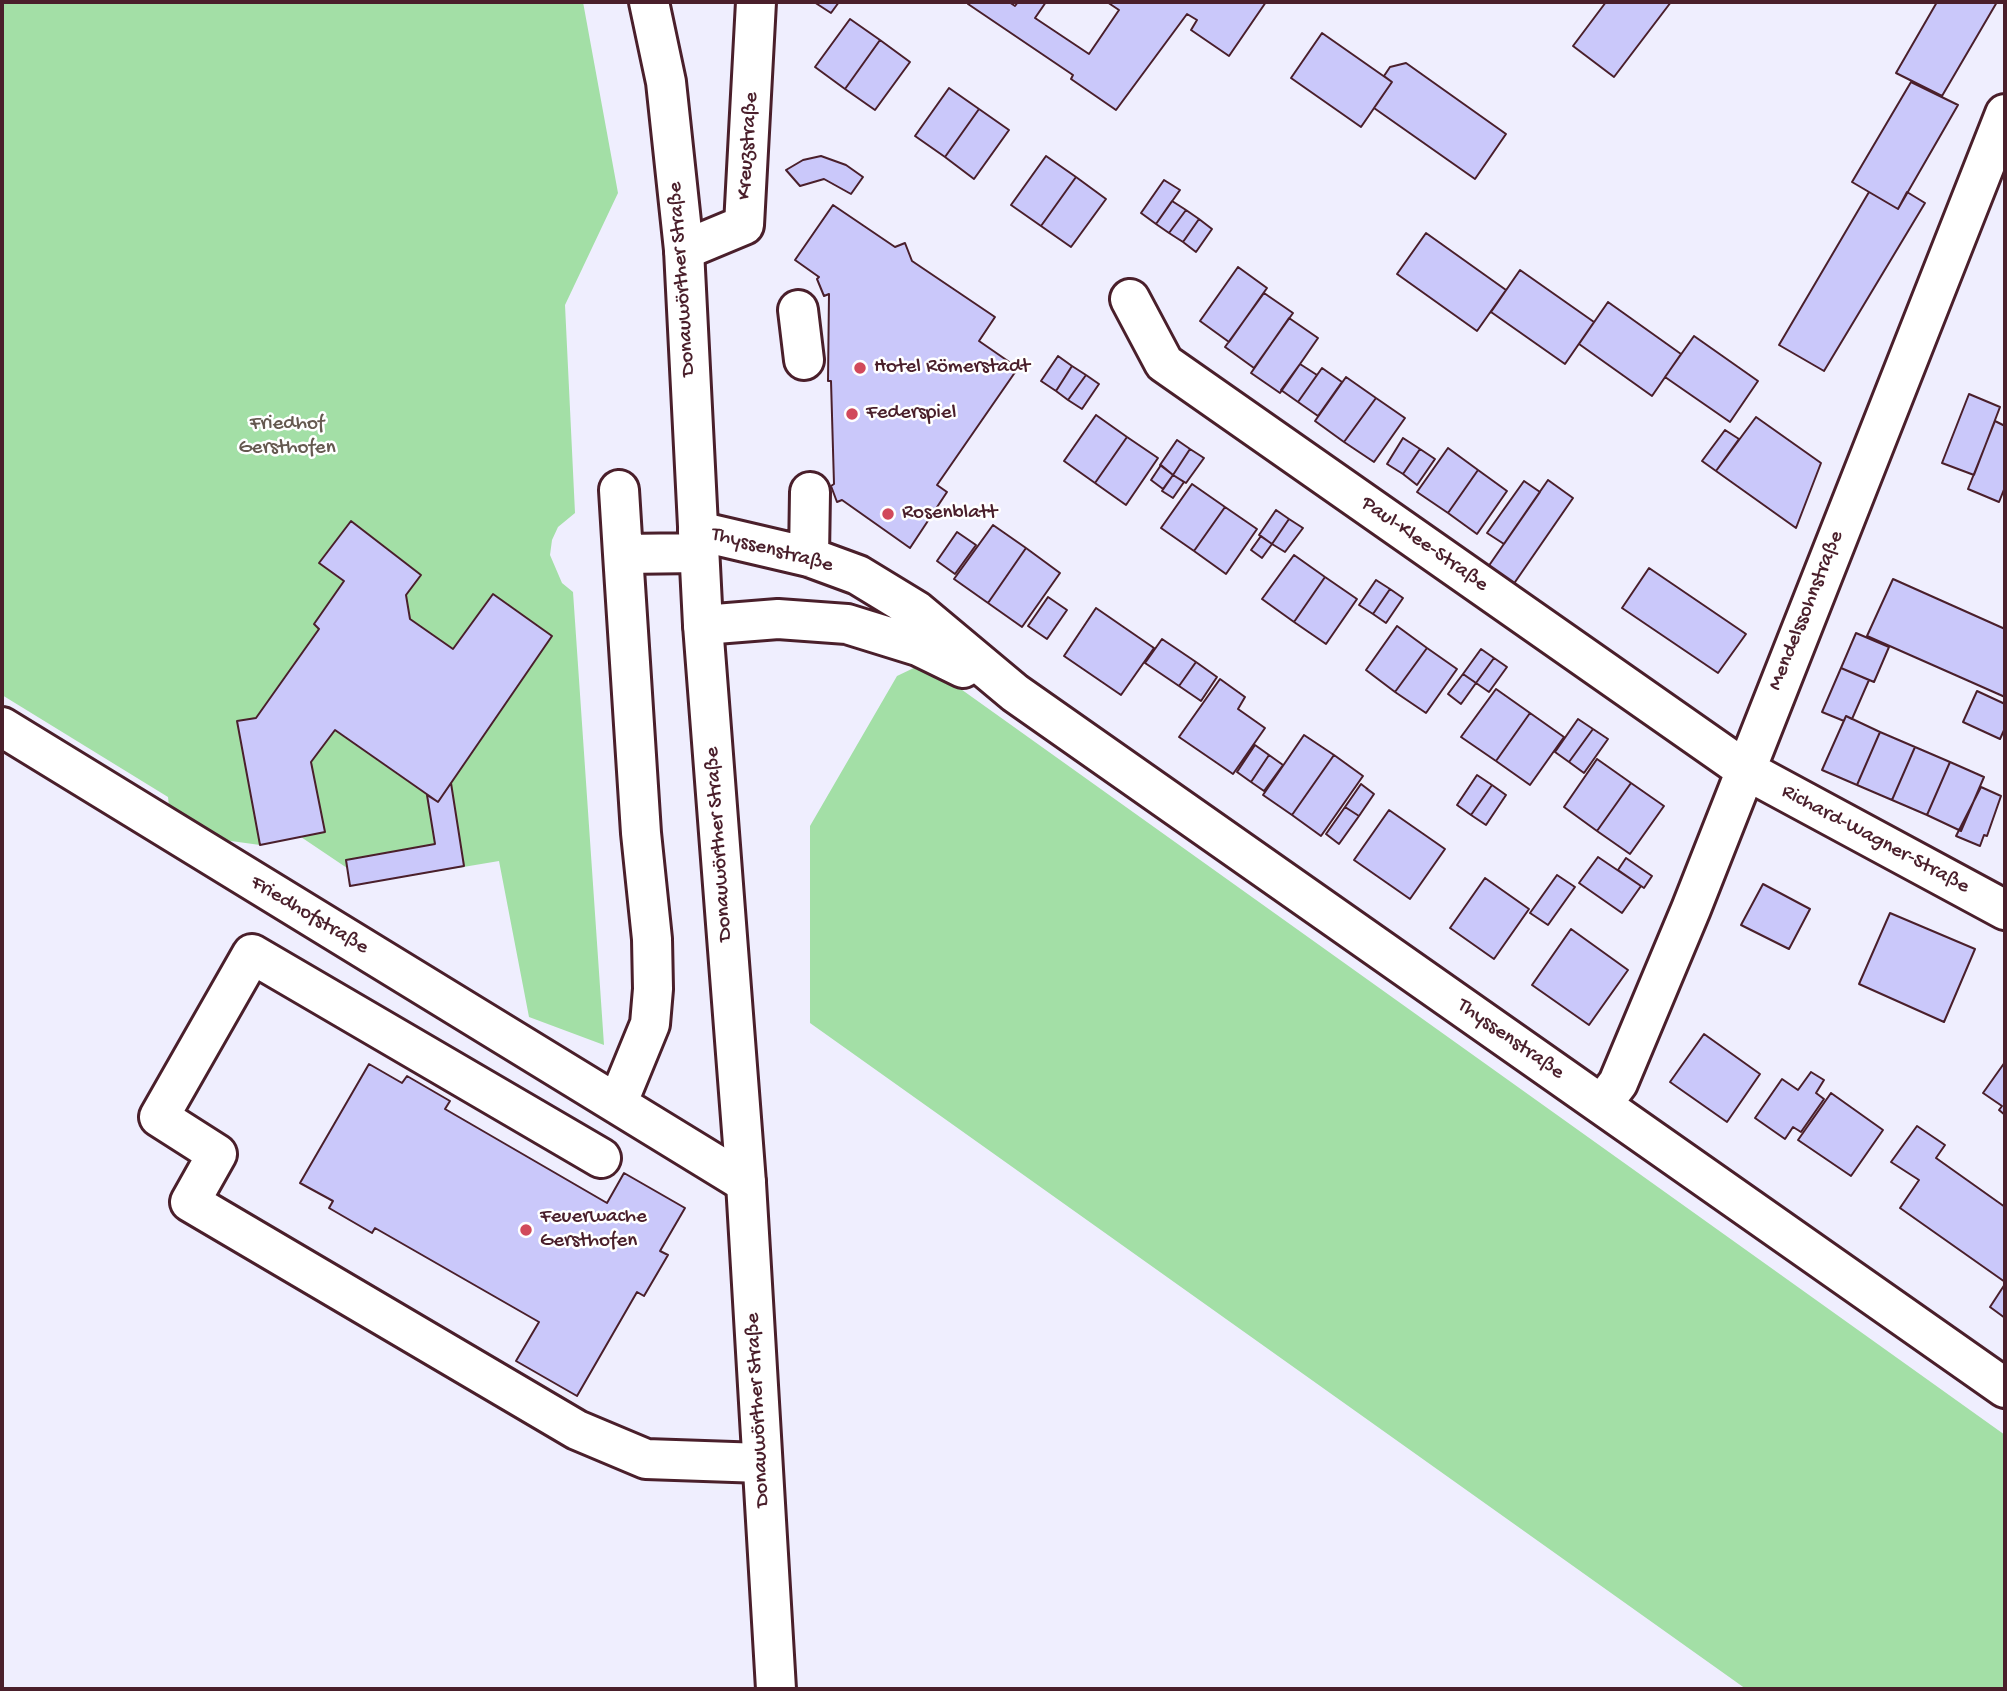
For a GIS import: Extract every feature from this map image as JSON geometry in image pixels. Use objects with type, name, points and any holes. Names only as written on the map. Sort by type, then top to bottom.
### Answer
[{"type":"street","name":"Donauwörther Straße","points":[[649,2],[666,82],[684,250],[703,625],[746,1183],[776,1689]]},
{"type":"street","name":"Kreuzstraße","points":[[684,250],[744,225],[756,2]]},
{"type":"street","name":"Mendelssohnstraße","points":[[1602,1104],[1618,1083],[1691,909],[1744,769],[1993,180],[2005,114]]},
{"type":"street","name":"Paul-Klee-Straße","points":[[1130,299],[1164,363],[1744,769]]},
{"type":"street","points":[[799,310],[804,359]]},
{"type":"street","points":[[618,1102],[650,1024],[653,989],[652,939],[641,833],[619,491]]},
{"type":"street","points":[[809,557],[810,492]]},
{"type":"street","points":[[624,554],[699,542]]},
{"type":"street","name":"Thyssenstraße","points":[[699,542],[809,557],[858,575],[917,611],[1015,693],[2005,1388]]},
{"type":"street","name":"Thyssenstraße","points":[[703,625],[778,619],[847,624],[918,646],[1015,693]]},
{"type":"street","name":"Friedhofstraße","points":[[2,727],[384,952],[746,1183]]},
{"type":"street","name":"Richard-Wagner-Straße","points":[[1744,769],[2005,910]]},
{"type":"street","points":[[601,1158],[251,954],[159,1117],[217,1154],[190,1202],[577,1430],[646,1459],[762,1463]]},
{"type":"street","points":[[430,1059],[468,1005]]},
{"type":"green space","name":"Friedhof Gersthofen","points":[[2,2],[583,2],[618,193],[565,305],[575,513],[558,527],[552,540],[550,555],[562,583],[573,592],[604,1045],[529,1017],[499,861],[350,886],[347,868],[301,837],[260,845],[202,837],[170,816],[168,797],[2,695]]},
{"type":"green space","points":[[920,665],[951,682],[2005,1435],[2005,1689],[1746,1689],[810,1023],[810,826],[897,676]]},
{"type":"building","points":[[814,2],[839,2],[831,13]]},
{"type":"building","points":[[1009,2],[1015,6],[1018,2],[1046,2],[1035,18],[1089,54],[1119,10],[1107,2],[1266,2],[1229,56],[1191,30],[1197,20],[1187,14],[1116,110],[1071,79],[1073,75],[968,4]]},
{"type":"building","points":[[1606,2],[1671,2],[1614,77],[1573,46]]},
{"type":"building","points":[[1937,2],[1997,2],[1942,96],[1896,73]]},
{"type":"building","points":[[850,19],[880,40],[845,89],[815,67]]},
{"type":"building","points":[[1322,33],[1392,82],[1361,127],[1291,78]]},
{"type":"building","points":[[880,40],[910,62],[875,110],[845,89]]},
{"type":"building","points":[[1406,63],[1506,134],[1475,179],[1374,108],[1392,82],[1384,76],[1390,67]]},
{"type":"building","points":[[1911,82],[1958,105],[1898,209],[1852,182]]},
{"type":"building","points":[[949,88],[979,109],[945,157],[915,136]]},
{"type":"building","points":[[979,109],[1009,130],[974,179],[945,157]]},
{"type":"building","points":[[821,156],[846,165],[863,177],[851,194],[824,179],[800,186],[786,170],[803,160]]},
{"type":"building","points":[[1046,156],[1076,177],[1041,226],[1011,205]]},
{"type":"building","points":[[1076,177],[1106,199],[1071,247],[1041,226]]},
{"type":"building","points":[[1164,180],[1180,190],[1156,224],[1141,213]]},
{"type":"building","points":[[1869,192],[1898,209],[1907,192],[1925,203],[1824,371],[1779,345]]},
{"type":"building","points":[[1172,201],[1186,210],[1169,233],[1156,224]]},
{"type":"building","points":[[833,205],[895,247],[905,243],[912,261],[995,317],[979,341],[1018,368],[937,485],[947,492],[910,548],[842,500],[837,502],[831,486],[834,484],[831,381],[828,381],[829,294],[824,296],[817,279],[819,277],[795,260]]},
{"type":"building","points":[[1186,210],[1199,219],[1183,242],[1169,233]]},
{"type":"building","points":[[1199,219],[1212,229],[1196,252],[1183,242]]},
{"type":"building","points":[[1426,233],[1506,290],[1477,331],[1397,274]]},
{"type":"building","points":[[1238,267],[1267,288],[1229,342],[1200,321]]},
{"type":"building","points":[[1520,270],[1594,322],[1565,364],[1491,312]]},
{"type":"building","points":[[1264,293],[1293,313],[1254,368],[1225,347]]},
{"type":"building","points":[[1608,302],[1681,354],[1652,396],[1579,344]]},
{"type":"building","points":[[1289,318],[1318,338],[1280,393],[1251,373]]},
{"type":"building","points":[[1694,336],[1758,381],[1730,422],[1665,377]]},
{"type":"building","points":[[1058,356],[1072,366],[1056,391],[1041,381]]},
{"type":"building","points":[[1300,364],[1317,375],[1298,402],[1281,390]]},
{"type":"building","points":[[1072,366],[1086,375],[1068,400],[1056,391]]},
{"type":"building","points":[[1322,368],[1342,382],[1318,416],[1298,402]]},
{"type":"building","points":[[1086,375],[1099,384],[1082,409],[1068,400]]},
{"type":"building","points":[[1346,377],[1376,398],[1344,442],[1315,421]]},
{"type":"building","points":[[1969,394],[2000,407],[1974,475],[1942,463]]},
{"type":"building","points":[[1376,398],[1405,418],[1374,462],[1344,442]]},
{"type":"building","points":[[1096,415],[1127,437],[1095,483],[1064,461]]},
{"type":"building","points":[[1756,417],[1821,463],[1796,528],[1716,471]]},
{"type":"building","points":[[1995,421],[2005,426],[2005,487],[1999,502],[1968,489]]},
{"type":"building","points":[[1725,430],[1739,439],[1716,471],[1702,461]]},
{"type":"building","points":[[1127,437],[1158,458],[1126,505],[1095,483]]},
{"type":"building","points":[[1403,438],[1420,449],[1403,474],[1387,464]]},
{"type":"building","points":[[1177,440],[1190,449],[1173,475],[1160,465]]},
{"type":"building","points":[[1448,448],[1478,470],[1448,513],[1417,492]]},
{"type":"building","points":[[1190,449],[1204,458],[1186,483],[1173,475]]},
{"type":"building","points":[[1420,449],[1435,459],[1417,485],[1403,474]]},
{"type":"building","points":[[1161,465],[1173,475],[1163,489],[1151,480]]},
{"type":"building","points":[[1478,470],[1507,491],[1477,534],[1448,513]]},
{"type":"building","points":[[1173,475],[1184,482],[1173,498],[1162,491]]},
{"type":"building","points":[[1548,480],[1573,498],[1513,585],[1488,567]]},
{"type":"building","points":[[1524,481],[1540,492],[1504,544],[1487,533]]},
{"type":"building","points":[[1192,484],[1225,507],[1194,551],[1161,528]]},
{"type":"building","points":[[1225,507],[1257,529],[1226,574],[1194,551]]},
{"type":"building","points":[[1276,510],[1289,519],[1272,544],[1259,535]]},
{"type":"building","points":[[1289,519],[1303,528],[1285,552],[1272,544]]},
{"type":"building","points":[[351,521],[421,575],[406,595],[410,619],[453,649],[493,594],[552,636],[438,802],[335,730],[311,762],[325,832],[260,845],[237,721],[256,718],[319,629],[314,624],[344,581],[319,563]]},
{"type":"building","points":[[993,525],[1026,548],[988,603],[954,579]]},
{"type":"building","points":[[957,532],[976,545],[955,574],[937,561]]},
{"type":"building","points":[[1261,536],[1272,544],[1262,558],[1251,550]]},
{"type":"building","points":[[1026,548],[1060,573],[1022,627],[988,603]]},
{"type":"building","points":[[1294,555],[1325,577],[1294,622],[1262,599]]},
{"type":"building","points":[[1649,568],[1746,634],[1718,673],[1622,608]]},
{"type":"building","points":[[1325,577],[1357,599],[1326,644],[1294,622]]},
{"type":"building","points":[[1893,579],[2005,629],[2005,697],[1867,636]]},
{"type":"building","points":[[1376,580],[1390,589],[1373,614],[1359,605]]},
{"type":"building","points":[[1390,589],[1403,598],[1386,623],[1373,614]]},
{"type":"building","points":[[1048,597],[1067,610],[1047,639],[1028,626]]},
{"type":"building","points":[[1096,608],[1154,648],[1121,695],[1064,656]]},
{"type":"building","points":[[1397,626],[1427,648],[1395,692],[1366,670]]},
{"type":"building","points":[[1856,633],[1889,647],[1874,682],[1841,668]]},
{"type":"building","points":[[1162,639],[1196,662],[1179,686],[1145,663]]},
{"type":"building","points":[[1427,648],[1457,669],[1426,713],[1395,692]]},
{"type":"building","points":[[1481,649],[1494,658],[1476,683],[1463,674]]},
{"type":"building","points":[[1494,658],[1507,667],[1489,692],[1476,683]]},
{"type":"building","points":[[1196,662],[1217,677],[1201,701],[1179,686]]},
{"type":"building","points":[[1841,668],[1869,680],[1852,719],[1846,716],[1844,721],[1822,712]]},
{"type":"building","points":[[1463,674],[1476,683],[1461,704],[1448,694]]},
{"type":"building","points":[[1220,679],[1245,697],[1238,709],[1265,728],[1233,774],[1179,737]]},
{"type":"building","points":[[1496,689],[1530,713],[1496,761],[1461,737]]},
{"type":"building","points":[[1977,691],[2005,704],[2005,728],[2000,739],[1963,722]]},
{"type":"building","points":[[1530,713],[1564,737],[1530,785],[1496,761]]},
{"type":"building","points":[[1846,716],[1880,732],[1857,785],[1822,770]]},
{"type":"building","points":[[1578,719],[1593,729],[1569,762],[1555,752]]},
{"type":"building","points":[[1593,729],[1608,739],[1584,773],[1569,762]]},
{"type":"building","points":[[1880,732],[1915,747],[1892,800],[1857,785]]},
{"type":"building","points":[[1304,735],[1334,755],[1292,815],[1263,795]]},
{"type":"building","points":[[1255,745],[1269,755],[1251,782],[1237,772]]},
{"type":"building","points":[[1915,747],[1950,762],[1927,815],[1892,800]]},
{"type":"building","points":[[1269,755],[1283,765],[1264,791],[1251,782]]},
{"type":"building","points":[[1334,755],[1363,776],[1321,836],[1292,815]]},
{"type":"building","points":[[1597,759],[1631,783],[1597,831],[1564,807]]},
{"type":"building","points":[[1950,762],[1984,777],[1961,831],[1927,815]]},
{"type":"building","points":[[1477,775],[1492,785],[1471,815],[1457,805]]},
{"type":"building","points":[[451,783],[464,866],[350,886],[346,860],[435,844],[427,795],[438,802]]},
{"type":"building","points":[[1631,783],[1664,806],[1630,854],[1597,831]]},
{"type":"building","points":[[1361,784],[1374,794],[1359,816],[1345,807]]},
{"type":"building","points":[[1492,785],[1506,795],[1486,825],[1471,815]]},
{"type":"building","points":[[1981,787],[2001,796],[1987,836],[1984,835],[1980,846],[1956,836]]},
{"type":"building","points":[[1345,807],[1359,816],[1339,844],[1326,834]]},
{"type":"building","points":[[1389,810],[1445,849],[1410,899],[1354,860]]},
{"type":"building","points":[[1598,857],[1641,886],[1622,913],[1579,883]]},
{"type":"building","points":[[1626,858],[1652,876],[1644,888],[1618,870]]},
{"type":"building","points":[[1557,875],[1575,887],[1548,925],[1530,913]]},
{"type":"building","points":[[1485,878],[1529,909],[1494,959],[1450,928]]},
{"type":"building","points":[[1763,884],[1810,909],[1789,949],[1741,925]]},
{"type":"building","points":[[1890,913],[1975,949],[1944,1022],[1859,984]]},
{"type":"building","points":[[1571,929],[1628,970],[1589,1025],[1532,985]]},
{"type":"building","points":[[1704,1034],[1760,1074],[1727,1122],[1670,1082]]},
{"type":"building","points":[[2005,1062],[2005,1115],[1999,1110],[2002,1106],[1983,1093]]},
{"type":"building","name":"Feuerwache Gersthofen","points":[[369,1064],[402,1083],[407,1076],[450,1101],[445,1109],[607,1203],[624,1173],[685,1208],[660,1251],[668,1255],[644,1296],[637,1292],[577,1396],[516,1361],[539,1322],[375,1228],[372,1233],[329,1208],[333,1201],[300,1183]]},
{"type":"building","points":[[1811,1072],[1824,1080],[1816,1093],[1824,1099],[1801,1132],[1793,1127],[1785,1139],[1755,1118],[1782,1079],[1798,1090]]},
{"type":"building","points":[[1831,1093],[1883,1130],[1851,1176],[1798,1140]]},
{"type":"building","points":[[1917,1126],[1945,1145],[1936,1158],[2005,1207],[2005,1282],[1900,1208],[1919,1180],[1891,1162]]},
{"type":"building","points":[[2005,1284],[2005,1318],[1990,1307]]},
{"type":"place","name":"Hotel Römerstadt","points":[[860,368]]},
{"type":"place","name":"Federspiel","points":[[852,414]]},
{"type":"place","name":"Rosenblatt","points":[[888,514]]},
{"type":"place","name":"Feuerwache Gersthofen","points":[[526,1230]]}]
